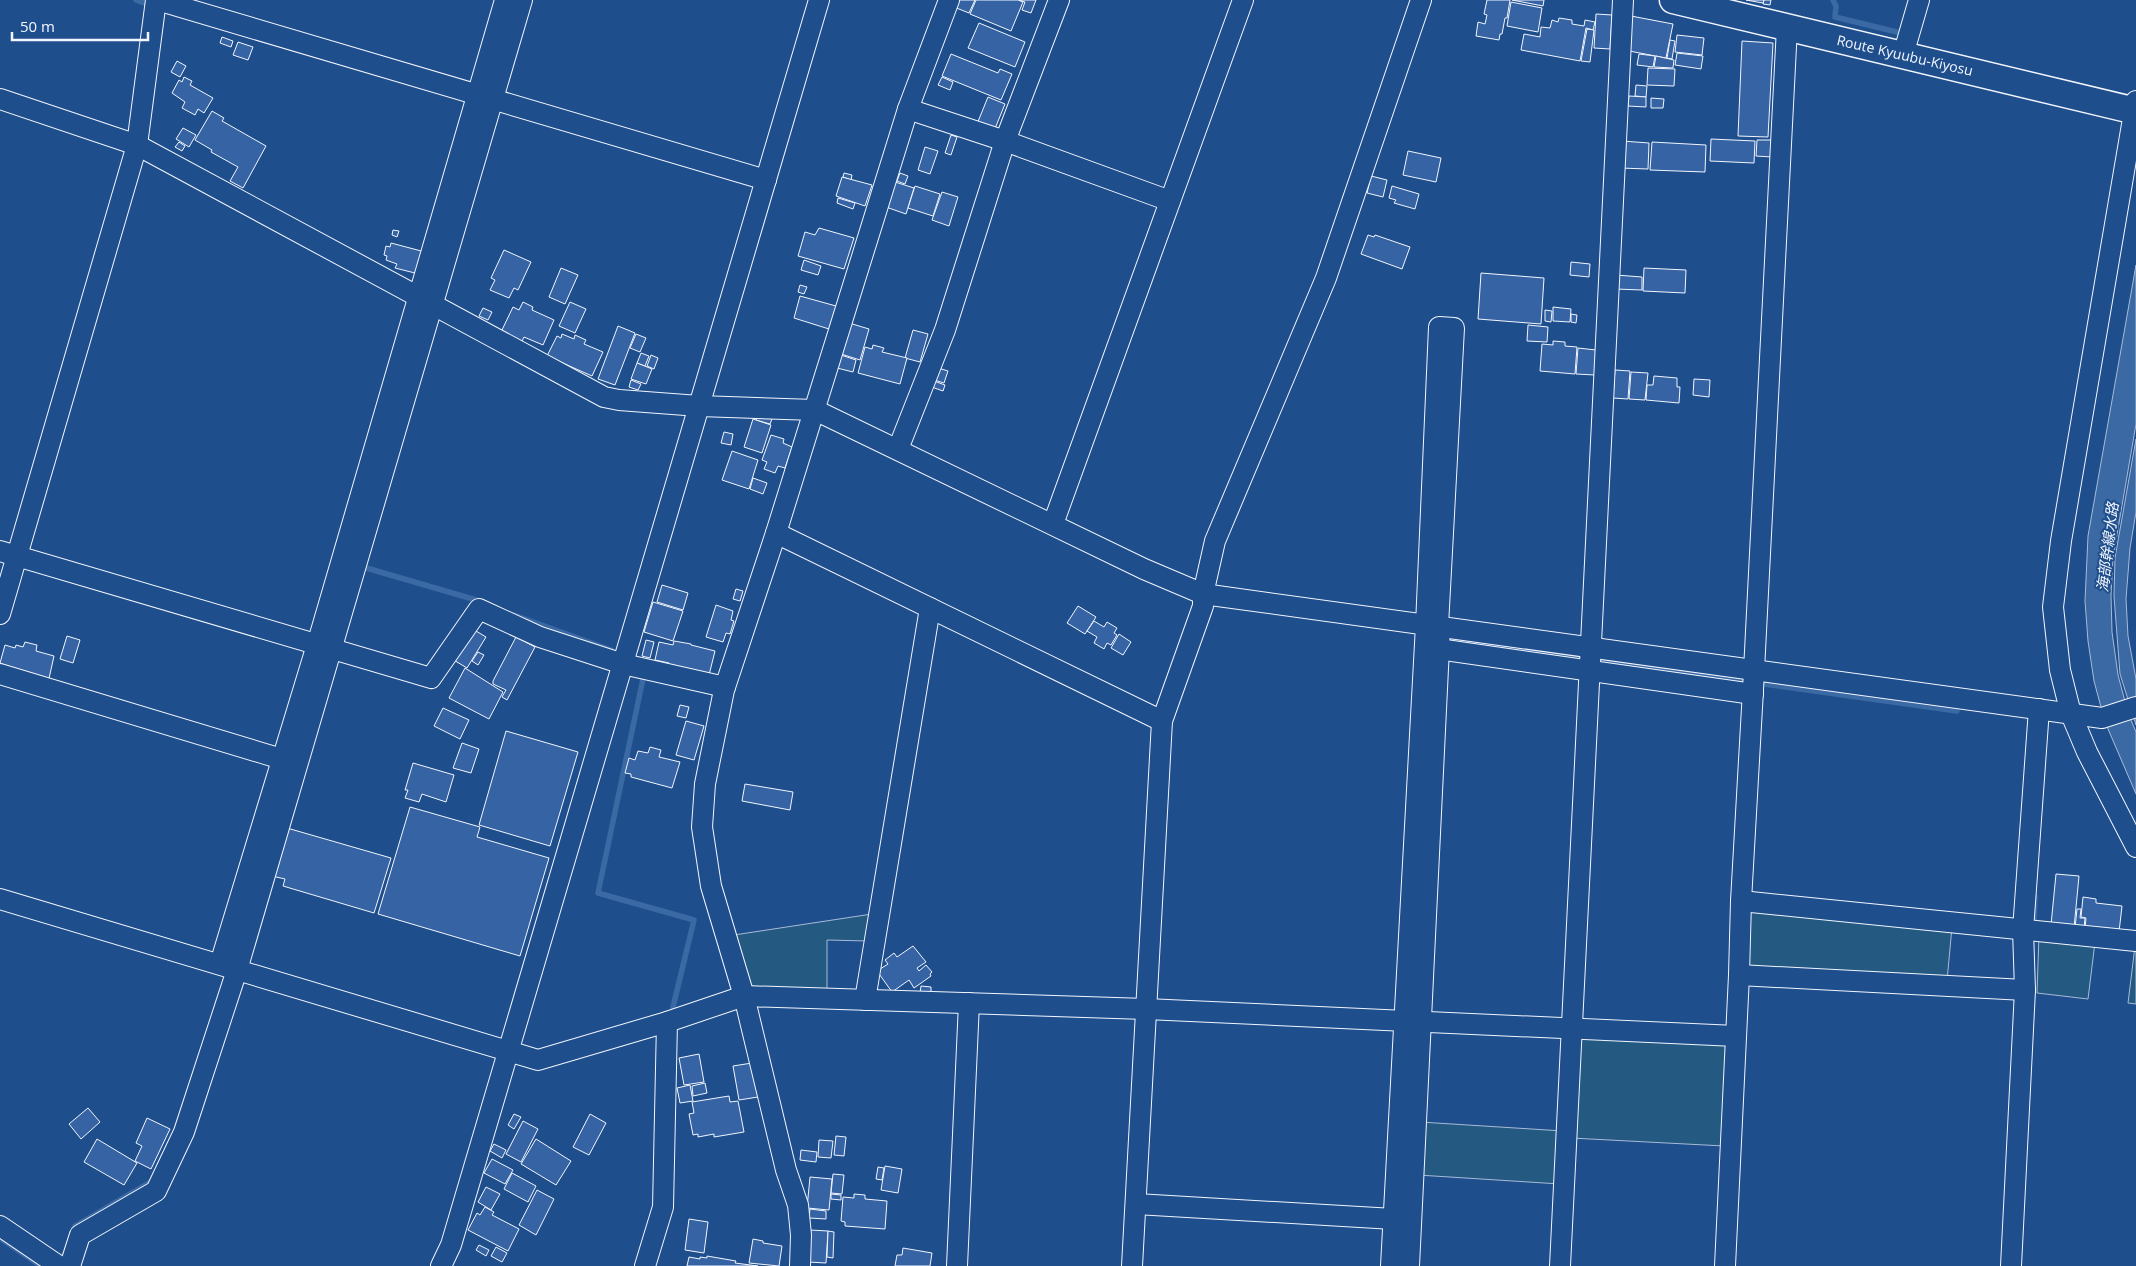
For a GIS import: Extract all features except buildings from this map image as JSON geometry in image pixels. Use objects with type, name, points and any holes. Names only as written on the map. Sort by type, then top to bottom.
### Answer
[{"type":"main road","name":"Route Kyuubu-Kiyosu","points":[[1673,0],[2136,108]]},
{"type":"street","points":[[0,614],[9,553],[137,145],[157,0],[766,180]]},
{"type":"street","points":[[485,97],[505,0]]},
{"type":"street","points":[[0,1226],[60,1265],[80,1235],[156,1191],[184,1132],[228,967],[485,97],[522,0]]},
{"type":"street","points":[[441,1266],[451,1245],[819,0]]},
{"type":"street","points":[[800,1266],[801,1235],[798,1205],[786,1170],[744,996],[711,886],[702,827],[705,784],[716,721],[725,687],[815,410],[908,109],[949,0]]},
{"type":"street","points":[[898,449],[945,330],[1005,141],[1059,0]]},
{"type":"street","points":[[1053,524],[1243,0]]},
{"type":"street","points":[[1132,1266],[1162,721],[1203,606],[1203,594],[1215,541],[1326,278],[1421,0]]},
{"type":"street","points":[[1560,1266],[1623,0]]},
{"type":"street","points":[[1903,55],[1919,0]]},
{"type":"street","points":[[1725,1266],[1741,900],[1754,683],[1787,27]]},
{"type":"street","points":[[0,99],[137,145],[604,396],[619,400],[699,406],[815,410],[1144,569],[1203,594],[1589,659],[1754,683],[2039,709],[2102,718],[2136,707]]},
{"type":"street","points":[[2136,108],[2061,541],[2053,606],[2060,670],[2071,714],[2087,752],[2136,847]]},
{"type":"street","points":[[908,109],[1005,141],[1170,201]]},
{"type":"street","points":[[1391,1266],[1412,1022],[1437,634],[1454,328],[1439,327],[1437,634],[1412,1022],[1409,1266]]},
{"type":"street","points":[[776,533],[1162,721]]},
{"type":"street","points":[[9,553],[431,678],[479,609],[540,637],[623,664],[725,687]]},
{"type":"street","points":[[865,1000],[930,608]]},
{"type":"street","points":[[0,674],[289,762]]},
{"type":"street","points":[[2011,1266],[2025,990],[2023,930],[2039,709]]},
{"type":"street","points":[[0,899],[538,1060],[667,1022],[744,996],[1146,1009],[1736,1036]]},
{"type":"street","points":[[1741,900],[2136,941]]},
{"type":"street","points":[[1739,975],[2025,990]]},
{"type":"street","points":[[957,1266],[969,1004]]},
{"type":"street","points":[[646,1266],[663,1207],[667,1022]]},
{"type":"street","points":[[1136,1204],[1394,1218]]},
{"type":"shaded area","points":[[1748,910],[1952,927],[1947,981],[1749,972]]},
{"type":"shaded area","points":[[872,914],[867,941],[827,940],[827,993],[750,986],[734,935]]},
{"type":"shaded area","points":[[2039,935],[2095,942],[2088,999],[2037,993]]},
{"type":"shaded area","points":[[2136,947],[2136,1004],[2128,1003]]},
{"type":"shaded area","points":[[1582,1035],[1725,1042],[1730,1046],[1724,1146],[1571,1138],[1577,1041]]},
{"type":"shaded area","points":[[1420,1122],[1563,1131],[1560,1184],[1418,1175]]},
{"type":"water","name":"海部幹線水路","points":[[2136,265],[2136,424],[2113,558],[2111,595],[2112,632],[2118,675],[2128,713],[2136,732],[2136,794],[2105,722],[2094,681],[2085,601],[2088,536]]},
{"type":"water","points":[[2136,439],[2136,512],[2130,548],[2126,599],[2128,636],[2136,679],[2136,725],[2120,674],[2114,596],[2115,558]]},
{"type":"waterway","points":[[136,0],[144,3]]},
{"type":"waterway","points":[[1833,0],[1836,6],[1835,17],[1897,32]]},
{"type":"waterway","points":[[363,567],[483,602]]},
{"type":"waterway","points":[[514,615],[611,650]]},
{"type":"waterway","points":[[1442,639],[1957,711]]},
{"type":"waterway","points":[[644,674],[598,893],[694,920],[673,1007]]},
{"type":"waterway","points":[[2034,927],[2035,896]]},
{"type":"waterway","points":[[73,1232],[75,1226],[153,1179]]},
{"type":"waterway","points":[[0,1238],[41,1266]]}]
